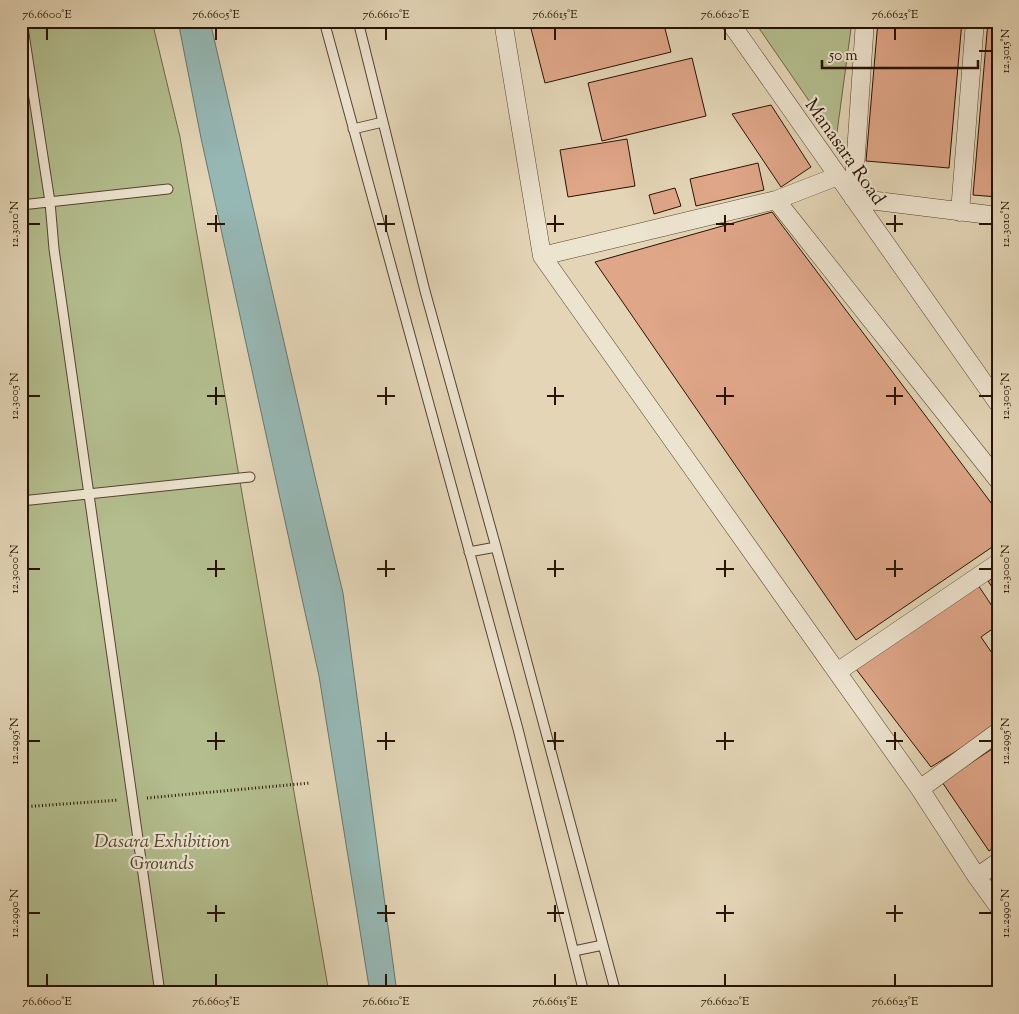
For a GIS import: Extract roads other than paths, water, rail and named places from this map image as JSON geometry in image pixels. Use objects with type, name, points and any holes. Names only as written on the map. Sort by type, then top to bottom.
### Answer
[{"type":"street","points":[[503,21],[542,256],[920,789],[998,906]]},
{"type":"street","name":"Manasara Road","points":[[730,21],[998,403]]},
{"type":"street","points":[[864,21],[853,198],[998,216]]},
{"type":"street","points":[[960,212],[975,21]]},
{"type":"street","points":[[542,256],[776,200],[838,176]]},
{"type":"street","points":[[776,200],[998,480]]},
{"type":"street","points":[[837,672],[998,564]]},
{"type":"street","points":[[920,789],[998,732]]},
{"type":"street","points":[[977,876],[998,862]]},
{"type":"lane","points":[[22,21],[50,202],[54,250],[160,993]]},
{"type":"lane","points":[[324,21],[518,729],[584,993]]},
{"type":"lane","points":[[358,21],[425,291],[616,993]]},
{"type":"lane","points":[[353,130],[383,122]]},
{"type":"lane","points":[[21,205],[168,189]]},
{"type":"lane","points":[[21,501],[250,477]]},
{"type":"lane","points":[[469,552],[496,548]]},
{"type":"lane","points":[[574,951],[603,945]]},
{"type":"water","points":[[178,21],[210,21],[343,593],[397,993],[370,993],[319,676],[201,138]]},
{"type":"park label","name":"Dasara Exhibition Grounds","points":[[162,851]]}]
